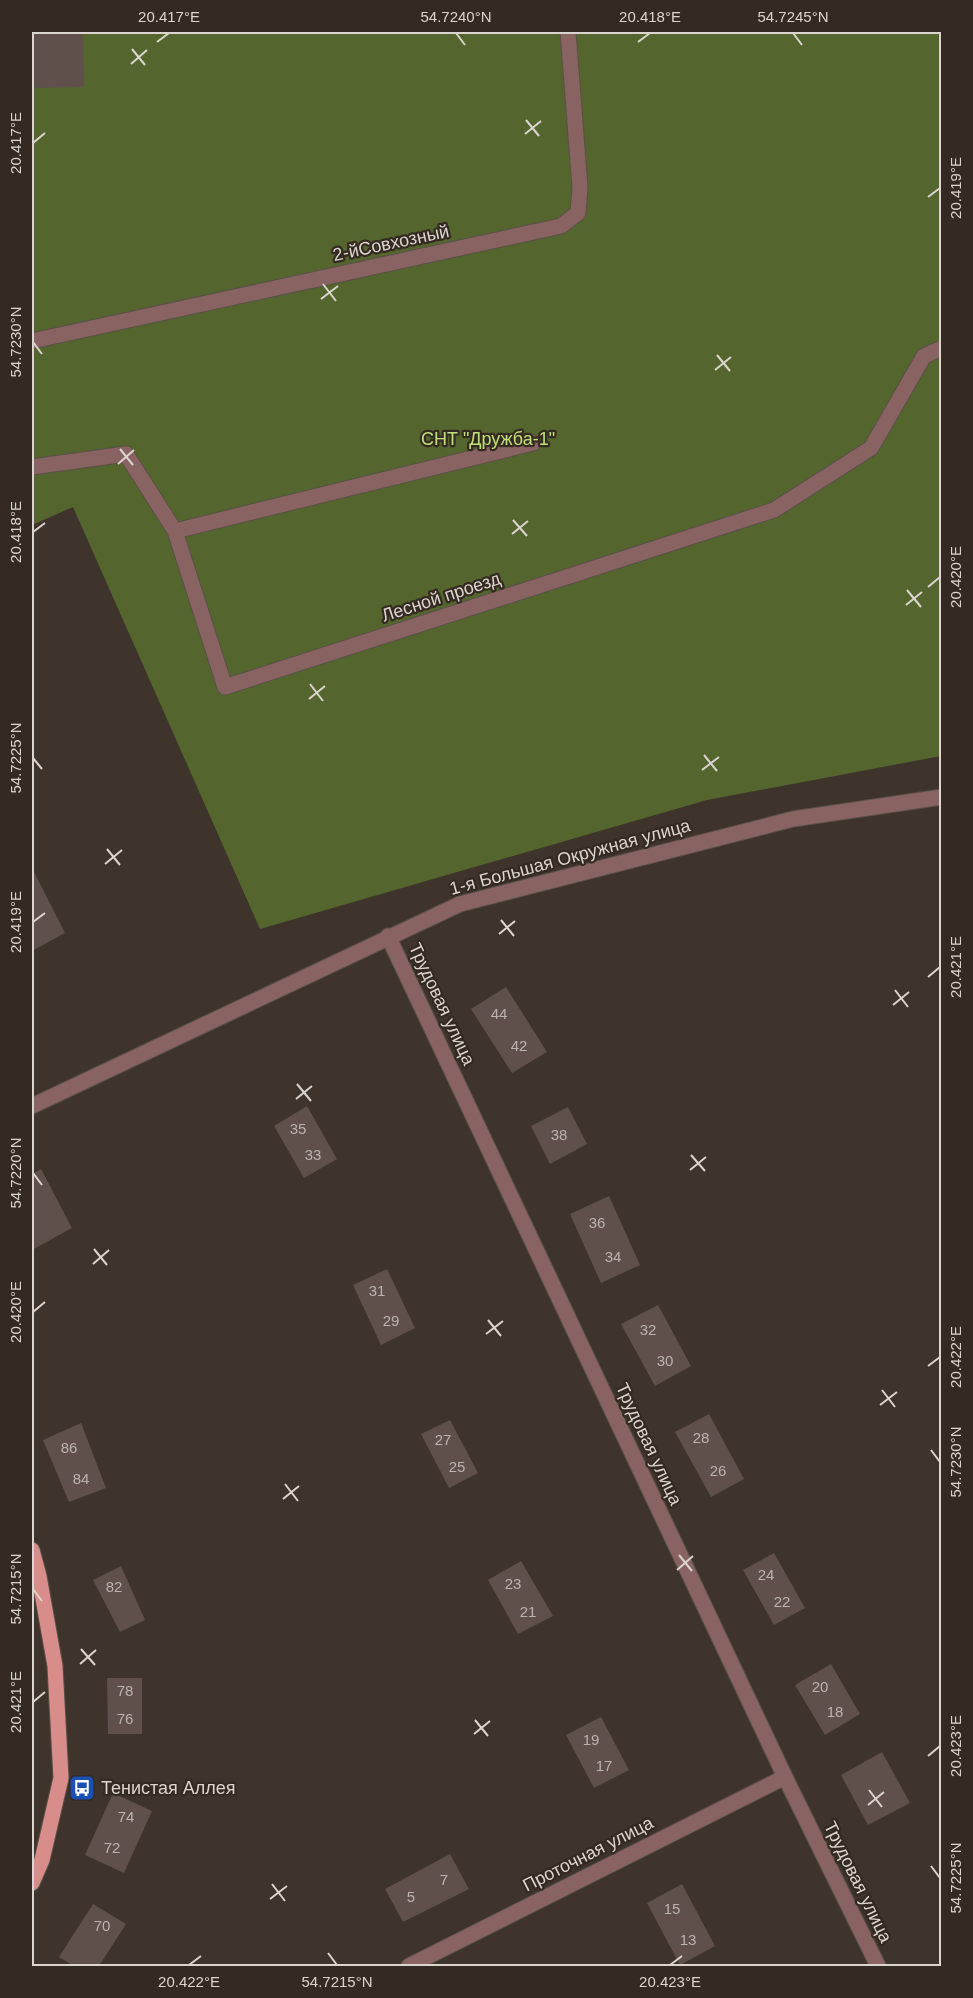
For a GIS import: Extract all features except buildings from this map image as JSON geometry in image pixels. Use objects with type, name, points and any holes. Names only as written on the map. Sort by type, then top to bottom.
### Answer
[{"type":"main road","points":[[32,1550],[35,1578],[56,1666],[61,1779],[42,1860],[32,1883]]},
{"type":"street","name":"2-йСовхозный","points":[[32,341],[561,226],[578,213],[580,187],[568,32]]},
{"type":"street","name":"Лесной проезд","points":[[32,467],[126,454],[174,531],[225,687],[774,510],[871,448],[924,356],[942,348]]},
{"type":"street","points":[[174,531],[533,443]]},
{"type":"street","name":"1-я Большая Окружная улица","points":[[32,1106],[460,904],[793,819],[942,797]]},
{"type":"street","name":"Трудовая улица","points":[[388,936],[785,1777],[878,1966]]},
{"type":"street","name":"Проточная улица","points":[[409,1966],[785,1777]]},
{"type":"green space","name":"СНТ \"Дружба-1\"","points":[[32,32],[941,32],[941,756],[707,800],[260,929],[73,507],[32,525]]},
{"type":"place","name":"Тенистая Аллея","points":[[82,1788]]}]
